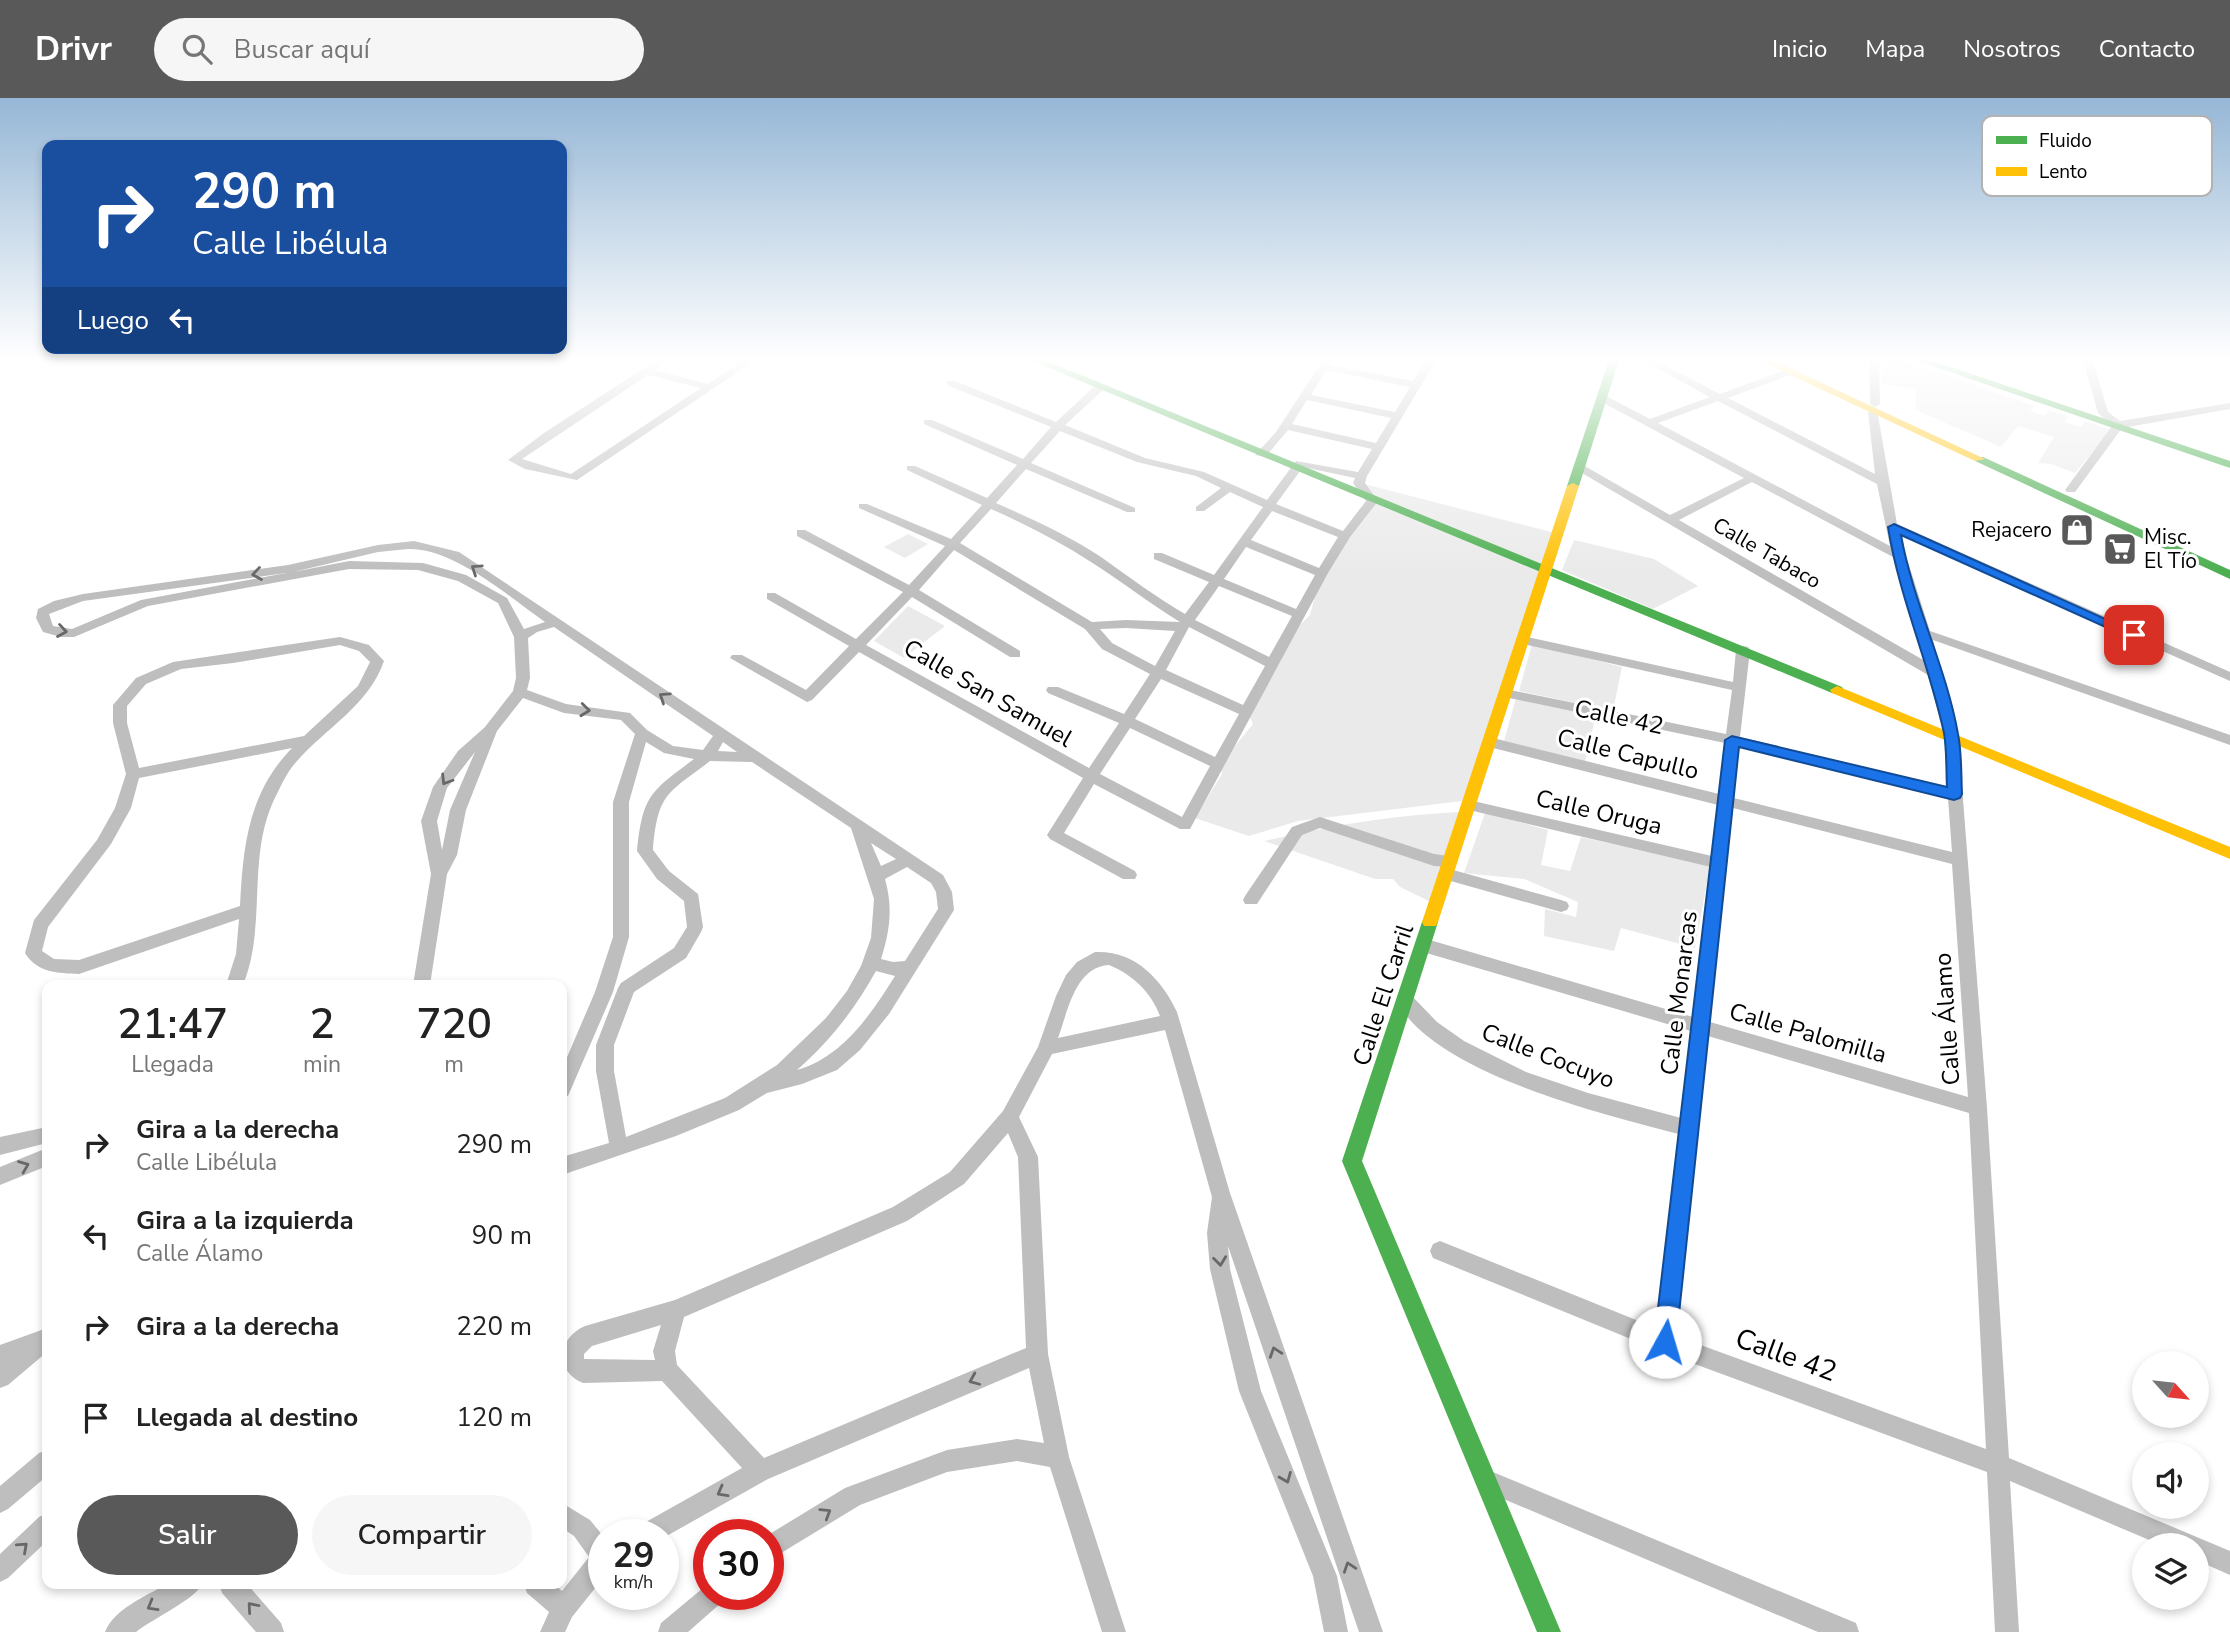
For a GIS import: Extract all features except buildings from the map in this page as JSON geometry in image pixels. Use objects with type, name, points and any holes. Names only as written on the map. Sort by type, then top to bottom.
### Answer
[{"type":"main road","points":[[1198,429],[1951,735],[2230,853]]},
{"type":"main road","name":"Calle El Carril","points":[[1549,1632],[1352,1161],[1592,429]]},
{"type":"main road","points":[[1918,429],[2230,575]]},
{"type":"main road","points":[[1923,429],[2071,490],[2230,562]]},
{"type":"main road","points":[[2128,429],[2230,465]]},
{"type":"street","points":[[561,429],[514,460],[529,467],[573,478],[588,471],[649,429]]},
{"type":"street","points":[[943,429],[1130,510]]},
{"type":"street","points":[[737,658],[807,696],[860,645],[954,545],[1056,429]]},
{"type":"street","points":[[1064,429],[1142,460],[1200,474],[1345,536]]},
{"type":"street","points":[[1261,455],[1282,429]]},
{"type":"street","points":[[1296,429],[1380,447]]},
{"type":"street","points":[[1054,690],[1219,765],[1322,573],[1372,500],[1359,483],[1391,429]]},
{"type":"street","points":[[1659,429],[1898,555]]},
{"type":"street","points":[[1779,429],[1882,482]]},
{"type":"street","name":"Calle Álamo","points":[[1876,429],[1882,482],[1898,555],[1924,633],[1951,735],[1978,1108],[2007,1632]]},
{"type":"street","points":[[2071,490],[2115,429]]},
{"type":"street","points":[[1129,875],[1055,835],[1125,720],[1157,674],[1185,624],[1300,463],[1361,477]]},
{"type":"street","name":"Calle Tabaco","points":[[1579,467],[1935,673]]},
{"type":"street","points":[[911,468],[1038,526],[1095,559],[1185,624],[1274,665]]},
{"type":"street","points":[[1671,519],[1752,478]]},
{"type":"street","points":[[1200,509],[1230,487]]},
{"type":"street","points":[[863,506],[954,545],[1090,626],[1107,646],[1157,674],[1247,712]]},
{"type":"street","points":[[1894,527],[2230,677]]},
{"type":"street","points":[[801,533],[911,591],[1015,654]]},
{"type":"street","points":[[1245,541],[1322,573]]},
{"type":"street","points":[[439,874],[429,821],[440,788],[463,754],[490,730],[520,692],[523,678],[521,637],[503,601],[462,578],[419,566],[349,565],[145,603],[74,633],[61,634],[48,629],[42,618],[43,612],[64,601],[149,586],[264,573],[400,546],[433,546],[455,555],[937,879],[944,892],[946,910],[886,1003],[838,1060],[801,1077],[763,1086]]},
{"type":"street","points":[[1158,556],[1300,615]]},
{"type":"street","points":[[145,603],[151,596],[149,586]]},
{"type":"street","name":"Calle San Samuel","points":[[771,596],[1090,777],[1185,825],[1219,765]]},
{"type":"street","points":[[521,637],[543,624],[556,623]]},
{"type":"street","points":[[1090,626],[1185,624]]},
{"type":"street","points":[[1924,633],[2230,740]]},
{"type":"street","points":[[1523,640],[1737,687]]},
{"type":"street","points":[[238,980],[241,974],[247,911],[254,835],[281,772],[305,741],[348,705],[376,671],[377,662],[364,648],[340,641],[323,642],[233,659],[177,665],[150,675],[132,688],[120,705],[120,723],[133,774],[123,808],[103,844],[40,925],[33,953],[51,966],[79,967],[247,911]]},
{"type":"street","name":"Calle Monarcas","points":[[1665,1342],[1743,650]]},
{"type":"street","points":[[520,692],[564,708],[625,716],[642,733],[669,750],[707,756],[753,757]]},
{"type":"street","name":"Calle 42","points":[[1506,693],[1732,740],[1954,794]]},
{"type":"street","points":[[422,980],[439,874],[449,855],[458,810],[490,730]]},
{"type":"street","points":[[567,1078],[604,992],[621,937],[621,802],[642,733]]},
{"type":"street","points":[[619,1148],[605,1071],[605,1045],[627,988],[680,953],[695,927],[691,898],[663,874],[645,851],[648,818],[660,792],[707,756],[721,735]]},
{"type":"street","points":[[133,774],[305,741]]},
{"type":"street","name":"Calle Capullo","points":[[1489,742],[1960,860]]},
{"type":"street","name":"Calle Oruga","points":[[1469,805],[1719,863]]},
{"type":"street","points":[[1251,900],[1297,831],[1320,822],[1561,906]]},
{"type":"street","points":[[567,1164],[619,1148],[732,1104],[763,1086],[845,1011],[873,963],[883,909],[876,878],[858,828]]},
{"type":"street","points":[[876,878],[889,868],[909,860]]},
{"type":"street","name":"Calle Palomilla","points":[[1423,944],[1978,1108]]},
{"type":"street","points":[[667,1370],[583,1372],[573,1364],[574,1350],[584,1337],[676,1310],[900,1214],[957,1178],[1010,1117],[1046,1048],[1071,982],[1086,961],[1101,956],[1117,959],[1145,977],[1164,1000],[1220,1194],[1371,1632]]},
{"type":"street","points":[[873,963],[893,969],[907,968]]},
{"type":"street","name":"Calle Cocuyo","points":[[1405,1000],[1431,1027],[1485,1062],[1586,1101],[1688,1128]]},
{"type":"street","points":[[1046,1048],[1171,1021]]},
{"type":"street","points":[[1010,1117],[1028,1157],[1037,1354],[1058,1457],[1114,1632]]},
{"type":"street","points":[[0,1146],[42,1136]]},
{"type":"street","points":[[0,1176],[42,1159]]},
{"type":"street","points":[[1220,1194],[1217,1233],[1220,1269],[1251,1391],[1325,1576],[1336,1632]]},
{"type":"street","name":"Calle 42","points":[[1440,1251],[1665,1342],[1996,1464],[2160,1533]]},
{"type":"street","points":[[676,1310],[664,1351],[667,1370],[760,1471]]},
{"type":"street","points":[[0,1356],[42,1340]]},
{"type":"street","points":[[0,1377],[42,1342]]},
{"type":"street","points":[[674,1519],[760,1471],[1037,1354]]},
{"type":"street","points":[[784,1539],[853,1496],[947,1461],[1017,1450],[1058,1457]]},
{"type":"street","points":[[0,1501],[42,1465]]},
{"type":"street","points":[[1485,1480],[1847,1632]]},
{"type":"street","points":[[567,1518],[582,1528],[588,1536]]},
{"type":"street","points":[[0,1570],[42,1530]]},
{"type":"street","points":[[2209,1554],[2230,1563]]},
{"type":"street","points":[[552,1632],[563,1608],[588,1577]]},
{"type":"street","points":[[117,1632],[142,1611],[181,1589]]},
{"type":"street","points":[[235,1589],[272,1632]]},
{"type":"street","points":[[542,1589],[563,1608]]},
{"type":"street","points":[[670,1632],[694,1610]]},
{"type":"shaded area","points":[[1959,429],[2016,429],[2001,447]]},
{"type":"shaded area","points":[[2026,429],[2111,430],[2075,473],[2051,464],[2038,463],[2054,437]]},
{"type":"shaded area","points":[[1364,484],[1555,533],[1545,566],[1371,496]]},
{"type":"shaded area","points":[[1370,500],[1543,571],[1470,800],[1298,821],[1249,836],[1195,818],[1222,774],[1220,764],[1253,724],[1248,713],[1298,627],[1310,615],[1315,596],[1343,535]]},
{"type":"shaded area","points":[[908,534],[928,544],[905,558],[884,547]]},
{"type":"shaded area","points":[[1574,540],[1654,559],[1698,586],[1653,609],[1562,570]]},
{"type":"shaded area","points":[[908,606],[945,626],[904,658],[874,641]]},
{"type":"shaded area","points":[[1532,644],[1622,667],[1613,711],[1519,691]]},
{"type":"shaded area","points":[[1516,698],[1596,715],[1585,762],[1504,741]]},
{"type":"shaded area","points":[[1460,812],[1431,902],[1400,887],[1393,879],[1375,879],[1264,841],[1361,822]]},
{"type":"shaded area","points":[[1485,813],[1548,830],[1541,865],[1570,871],[1581,837],[1710,866],[1695,948],[1621,928],[1614,951],[1544,936],[1545,909],[1576,917],[1578,902],[1524,879],[1464,873]]},
{"type":"traffic: fast","points":[[1202,429],[1837,690]]},
{"type":"traffic: fast","points":[[1573,486],[1592,429]]},
{"type":"traffic: fast","points":[[2122,429],[2230,465]]},
{"type":"traffic: fast","points":[[1979,459],[2230,575]]},
{"type":"traffic: fast","points":[[1430,922],[1352,1161],[1549,1632]]},
{"type":"traffic: slow","points":[[1913,429],[1979,459]]},
{"type":"traffic: slow","points":[[1430,922],[1573,486]]},
{"type":"traffic: slow","points":[[1837,690],[2230,853]]},
{"type":"place","name":"Rejacero","points":[[2077,530]]},
{"type":"place","name":"Misc. El Tío","points":[[2120,549]]},
{"type":"route","points":[[1665,1342],[1732,740],[1954,794],[1951,735],[1924,633],[1898,555],[1894,527],[2134,635]]}]
